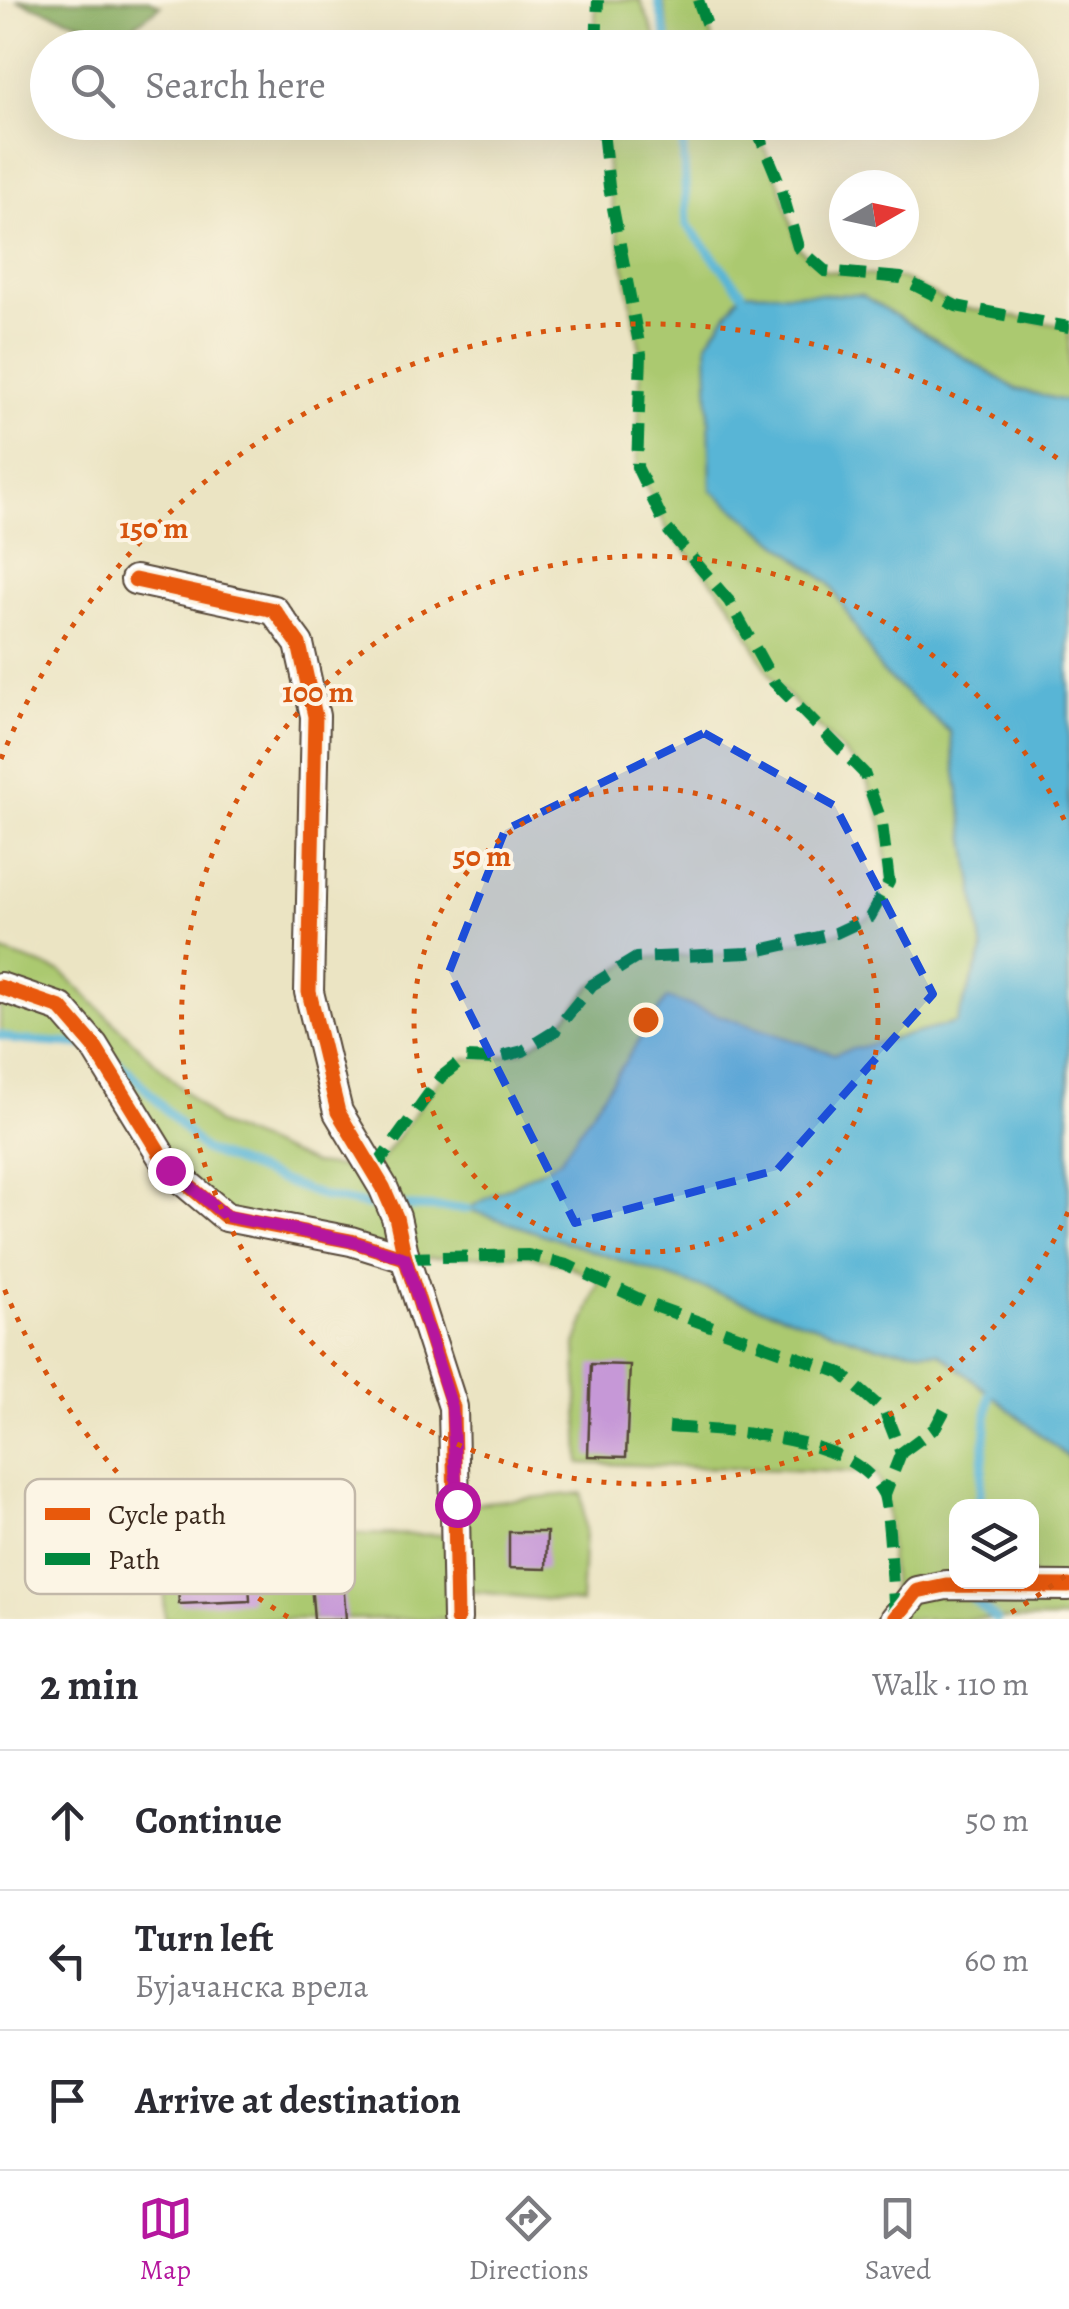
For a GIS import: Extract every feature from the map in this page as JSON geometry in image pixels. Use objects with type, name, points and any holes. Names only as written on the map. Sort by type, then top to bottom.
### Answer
[{"type":"street","points":[[135,580],[274,610],[299,644],[315,716],[310,992],[338,1112],[383,1187],[396,1217],[452,1407],[457,1619]]},
{"type":"street","points":[[0,988],[62,1008],[94,1046],[170,1170],[226,1216],[350,1241],[405,1258]]},
{"type":"street","points":[[895,1619],[917,1591],[946,1585],[1069,1586]]},
{"type":"highlighted area","points":[[704,733],[835,806],[933,994],[777,1170],[575,1223],[449,972],[505,830]]},
{"type":"green space","points":[[16,0],[149,0],[161,6],[127,30],[102,30]]},
{"type":"green space","points":[[595,0],[640,0],[653,30],[596,30]]},
{"type":"green space","points":[[663,0],[698,0],[709,30],[669,30]]},
{"type":"green space","points":[[604,140],[761,140],[780,185],[798,247],[825,271],[901,278],[956,306],[1069,327],[1069,402],[1016,389],[862,295],[711,490],[830,584],[882,672],[950,732],[983,952],[956,1023],[834,1054],[667,998],[560,1160],[468,1209],[876,1345],[940,1353],[1069,1458],[1069,1619],[895,1619],[885,1494],[875,1473],[580,1463],[576,1345],[599,1281],[567,1265],[528,1255],[405,1258],[226,1217],[170,1170],[94,1046],[16,1040],[0,1035],[0,951],[62,972],[218,1124],[314,1164],[373,1171],[440,1078],[465,1058],[492,1059],[523,1051],[555,1031],[592,985],[636,958],[748,953],[836,933],[870,917],[889,882],[882,823],[864,773],[774,682],[729,601],[667,529],[637,467],[641,354]]},
{"type":"green space","points":[[582,1493],[585,1531],[581,1603],[458,1590],[457,1619],[165,1619],[164,1594],[355,1594],[355,1534],[456,1535],[457,1505]]},
{"type":"water","points":[[742,292],[862,295],[1016,389],[1069,402],[1069,1458],[940,1353],[876,1346],[467,1209],[560,1160],[667,998],[834,1054],[956,1023],[983,952],[950,732],[882,672],[830,584],[711,490],[707,342]]},
{"type":"building","points":[[591,1364],[630,1365],[626,1457],[588,1456]]},
{"type":"building","points":[[509,1532],[547,1532],[546,1569],[509,1568]]},
{"type":"building","points":[[178,1594],[250,1594],[250,1601],[179,1604]]},
{"type":"building","points":[[312,1594],[344,1594],[346,1619],[314,1619]]},
{"type":"waterway","points":[[658,0],[665,30]]},
{"type":"waterway","points":[[683,140],[687,225],[742,292]]},
{"type":"waterway","points":[[0,1035],[16,1040],[86,1045]]},
{"type":"waterway","points":[[113,1059],[204,1150],[324,1197],[367,1205],[467,1209]]},
{"type":"waterway","points":[[980,1499],[989,1394]]},
{"type":"waterway","points":[[973,1599],[996,1619]]},
{"type":"marked path","points":[[597,30],[598,0]]},
{"type":"marked path","points":[[698,0],[709,30]]},
{"type":"marked path","points":[[373,1171],[440,1078],[465,1058],[492,1059],[523,1051],[555,1031],[592,985],[636,958],[748,953],[836,933],[870,917],[889,882],[882,823],[864,773],[774,682],[729,601],[667,529],[637,467],[641,354],[609,187],[604,140]]},
{"type":"marked path","points":[[761,140],[780,185],[798,247],[825,271],[901,278],[956,306],[1069,327]]},
{"type":"marked path","points":[[405,1258],[528,1255],[567,1265],[652,1305],[841,1373],[885,1412],[901,1453],[885,1494]]},
{"type":"marked path","points":[[901,1453],[935,1428],[948,1404]]},
{"type":"marked path","points":[[669,1427],[786,1439],[844,1458],[867,1473],[885,1500],[895,1615]]},
{"type":"cycle path","points":[[135,580],[274,610],[299,644],[315,716],[309,992],[338,1112],[383,1187],[396,1217],[405,1258],[453,1407],[457,1619]]},
{"type":"cycle path","points":[[0,987],[61,1008],[94,1046],[170,1170],[226,1217],[351,1241],[405,1258]]},
{"type":"cycle path","points":[[895,1619],[917,1591],[946,1585],[1069,1586]]},
{"type":"route","points":[[170,1170],[226,1216],[350,1241],[405,1258],[452,1407],[457,1504]]}]
